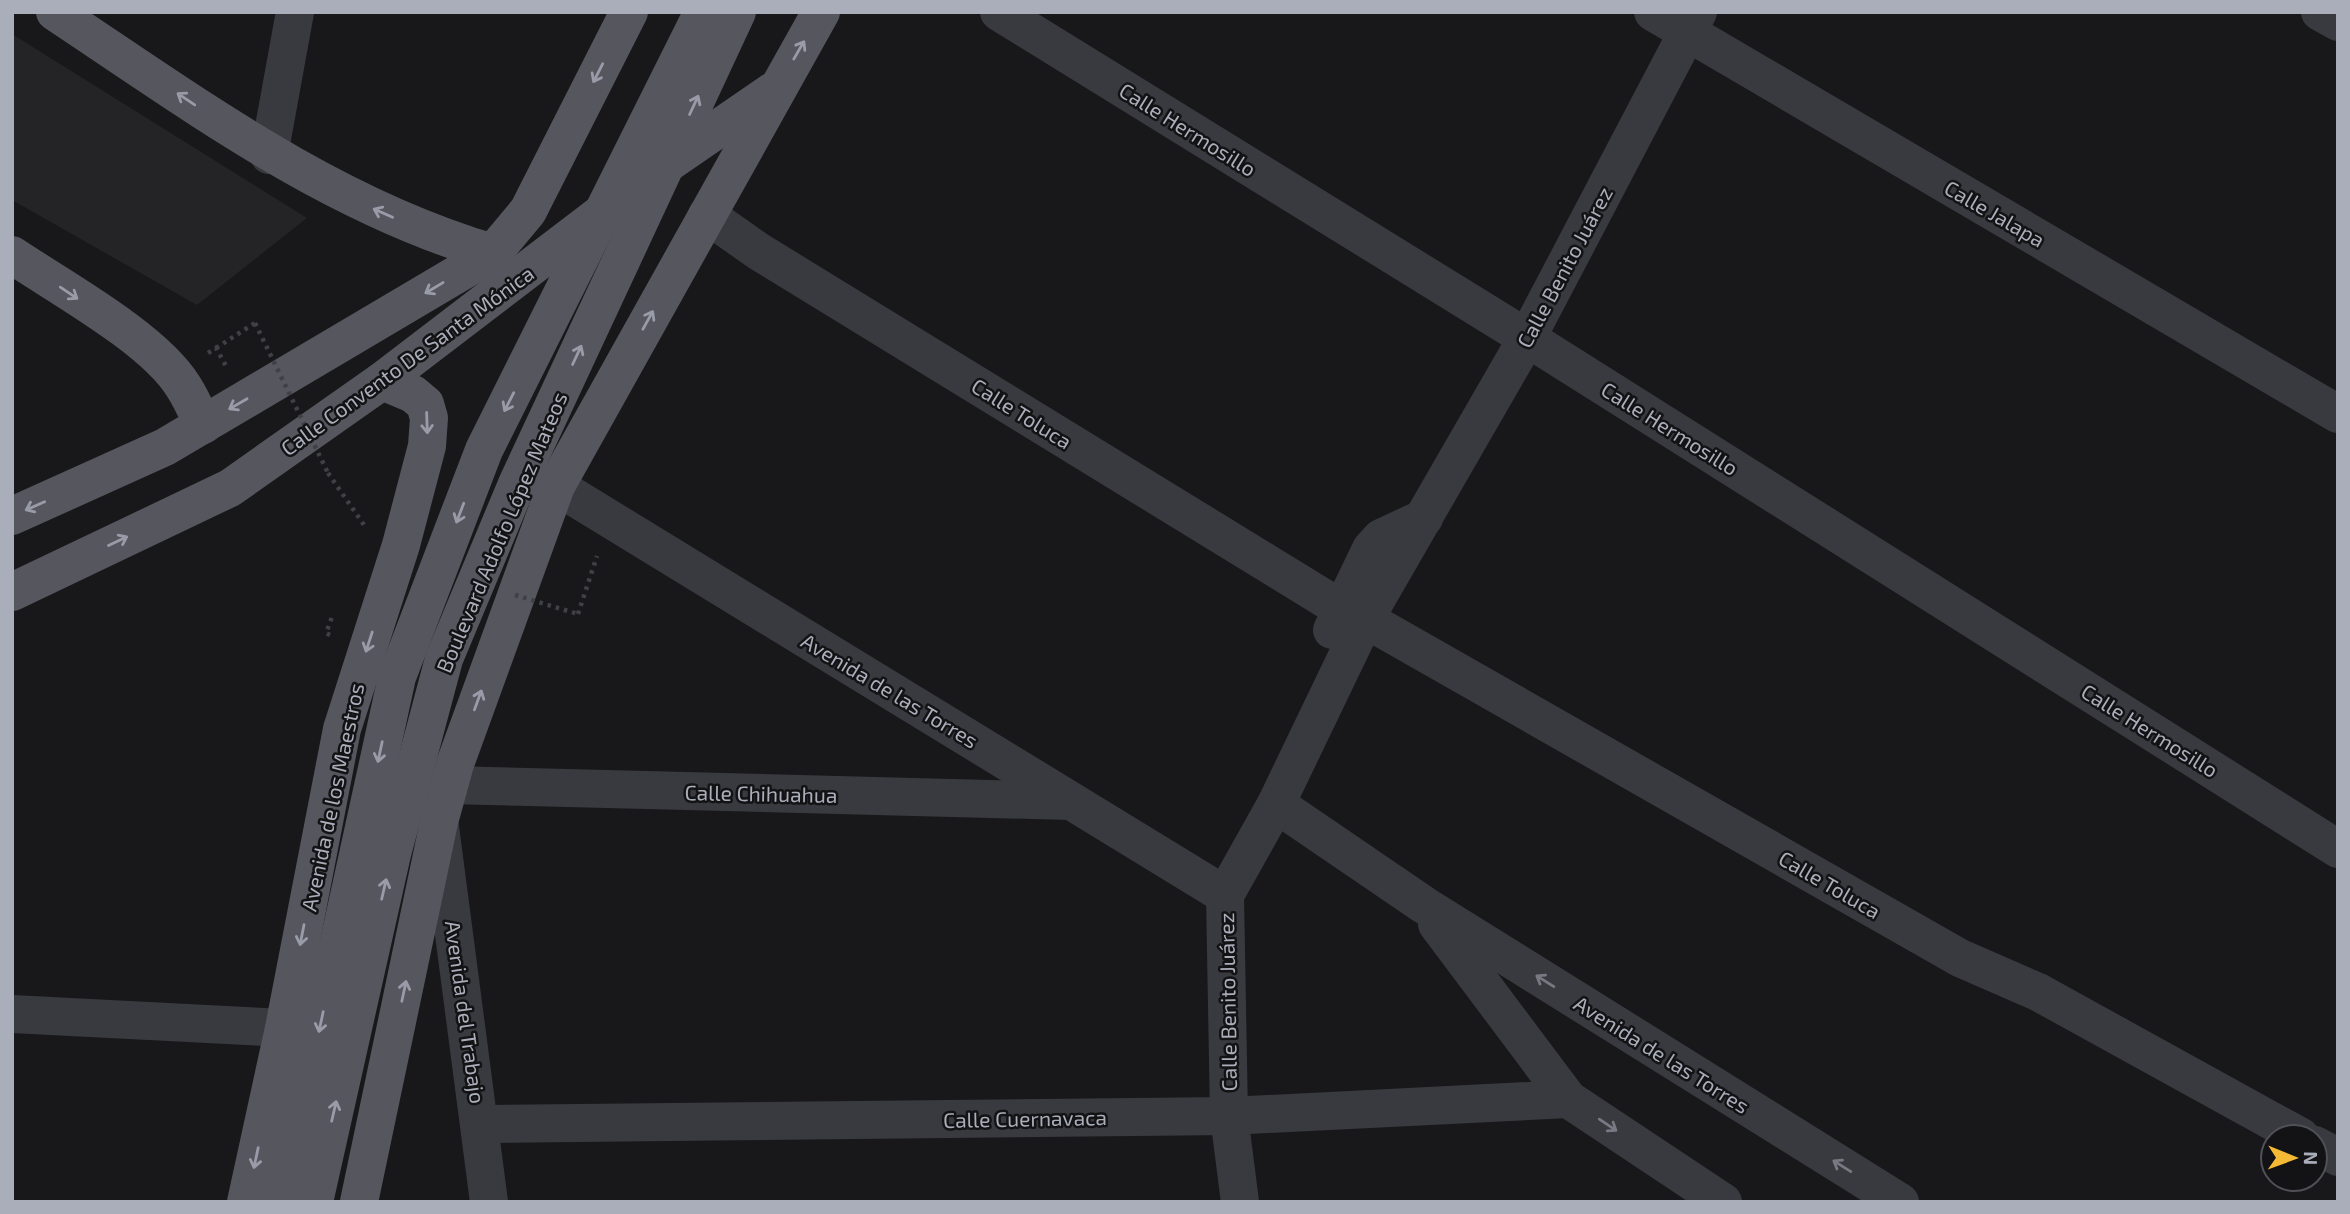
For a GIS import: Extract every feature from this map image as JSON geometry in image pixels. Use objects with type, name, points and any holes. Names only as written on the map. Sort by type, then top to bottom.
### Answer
[{"type":"main road","points":[[55,12],[269,155],[349,198],[433,236],[492,253],[528,211],[629,12]]},
{"type":"main road","name":"Boulevard Adolfo López Mateos","points":[[484,450],[703,12]]},
{"type":"main road","name":"Boulevard Adolfo López Mateos","points":[[314,1202],[392,855],[444,659],[517,484],[737,12]]},
{"type":"main road","name":"Boulevard Adolfo López Mateos","points":[[556,486],[821,12]]},
{"type":"main road","name":"Calle Convento De Santa Mónica","points":[[12,592],[230,488],[382,381],[673,158],[777,88]]},
{"type":"main road","name":"Calle Convento De Santa Mónica","points":[[12,516],[165,447],[492,253]]},
{"type":"main road","points":[[12,255],[128,333],[153,354],[182,384],[204,425]]},
{"type":"main road","name":"Avenida de los Maestros","points":[[246,1202],[284,1028],[342,729],[401,545],[427,446],[429,418],[425,404],[413,394],[382,381]]},
{"type":"main road","name":"Avenida de los Maestros","points":[[282,1202],[397,677],[484,450]]},
{"type":"main road","points":[[359,1202],[439,822],[452,775],[556,486]]},
{"type":"main road","points":[[342,729],[381,702],[400,699],[420,705],[439,718],[450,737],[452,775]]},
{"type":"street","points":[[269,155],[295,12]]},
{"type":"street","name":"Calle Hermosillo","points":[[999,12],[1527,338],[2338,849]]},
{"type":"street","name":"Calle Jalapa","points":[[1653,12],[1692,22],[2338,414]]},
{"type":"street","points":[[2320,12],[2338,22]]},
{"type":"street","name":"Calle Benito Juárez","points":[[1240,1202],[1229,1116],[1225,895],[1276,804],[1326,701],[1353,614],[1423,517],[1527,338],[1692,22]]},
{"type":"street","name":"Calle Toluca","points":[[706,215],[770,259],[1353,614],[1960,958],[2038,992],[2276,1123]]},
{"type":"street","name":"Avenida de las Torres","points":[[556,486],[1225,895]]},
{"type":"street","name":"Calle Chihuahua","points":[[452,775],[1073,801]]},
{"type":"street","name":"Avenida de las Torres","points":[[1276,804],[1424,905],[1900,1202]]},
{"type":"street","name":"Avenida del Trabajo","points":[[439,822],[481,1124],[489,1202]]},
{"type":"street","name":"Avenida de las Torres","points":[[1424,905],[1568,1098],[1723,1202]]},
{"type":"street","points":[[12,1014],[284,1028]]},
{"type":"street","name":"Calle Cuernavaca","points":[[481,1124],[1229,1116],[1568,1098]]},
{"type":"path","points":[[216,348],[255,323],[328,473],[368,531]]},
{"type":"path","points":[[504,591],[578,614],[597,556]]},
{"type":"path","points":[[326,633],[336,607]]},
{"type":"shaded area","points":[[12,34],[307,218],[197,305],[12,200]]}]
